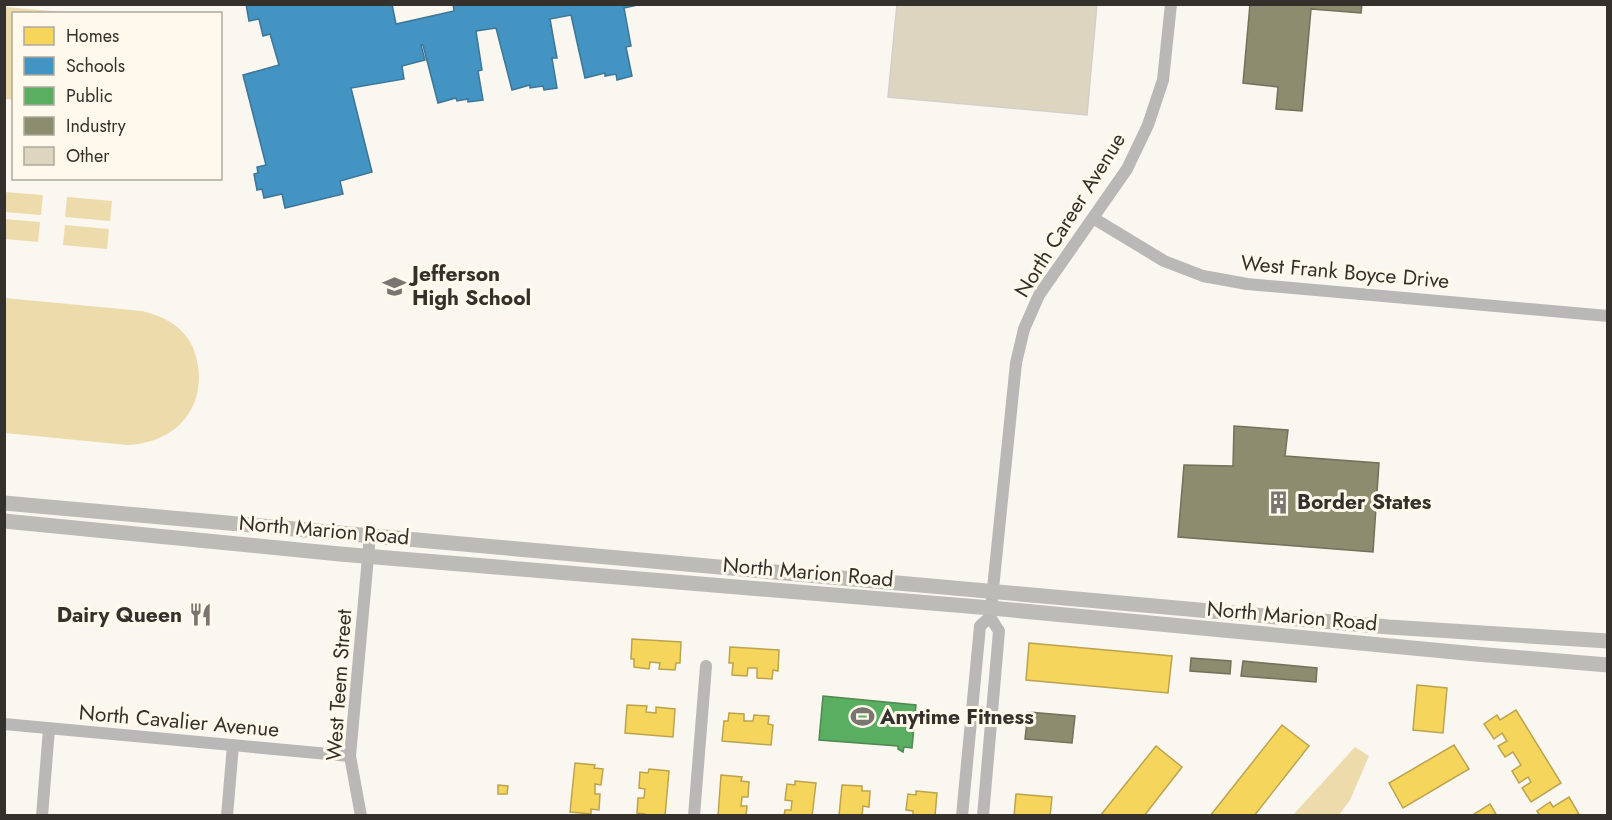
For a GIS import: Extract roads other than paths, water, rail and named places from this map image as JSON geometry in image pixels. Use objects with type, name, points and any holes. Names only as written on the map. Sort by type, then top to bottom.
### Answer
[{"type":"main road","name":"North Marion Road","points":[[4,503],[1389,627],[1608,641]]},
{"type":"main road","name":"North Marion Road","points":[[4,521],[990,613],[1608,665]]},
{"type":"street","name":"North Career Avenue","points":[[990,613],[1016,363],[1024,329],[1039,295],[1127,169],[1148,125],[1163,80],[1171,4]]},
{"type":"street","name":"West Frank Boyce Drive","points":[[1093,218],[1164,261],[1203,276],[1247,284],[1608,316]]},
{"type":"street","name":"West Teem Street","points":[[361,816],[350,756],[370,536]]},
{"type":"street","points":[[962,816],[980,626],[990,613],[999,631],[983,816]]},
{"type":"street","points":[[694,816],[706,666]]},
{"type":"street","name":"North Cavalier Avenue","points":[[4,724],[350,756]]},
{"type":"street","points":[[42,816],[49,729]]},
{"type":"street","points":[[227,816],[233,745]]},
{"type":"place","name":"Jefferson High School","points":[[394,286]]},
{"type":"place","name":"Border States","points":[[1279,502]]},
{"type":"place","name":"Dairy Queen","points":[[200,615]]},
{"type":"place","name":"Anytime Fitness","points":[[862,717]]}]
